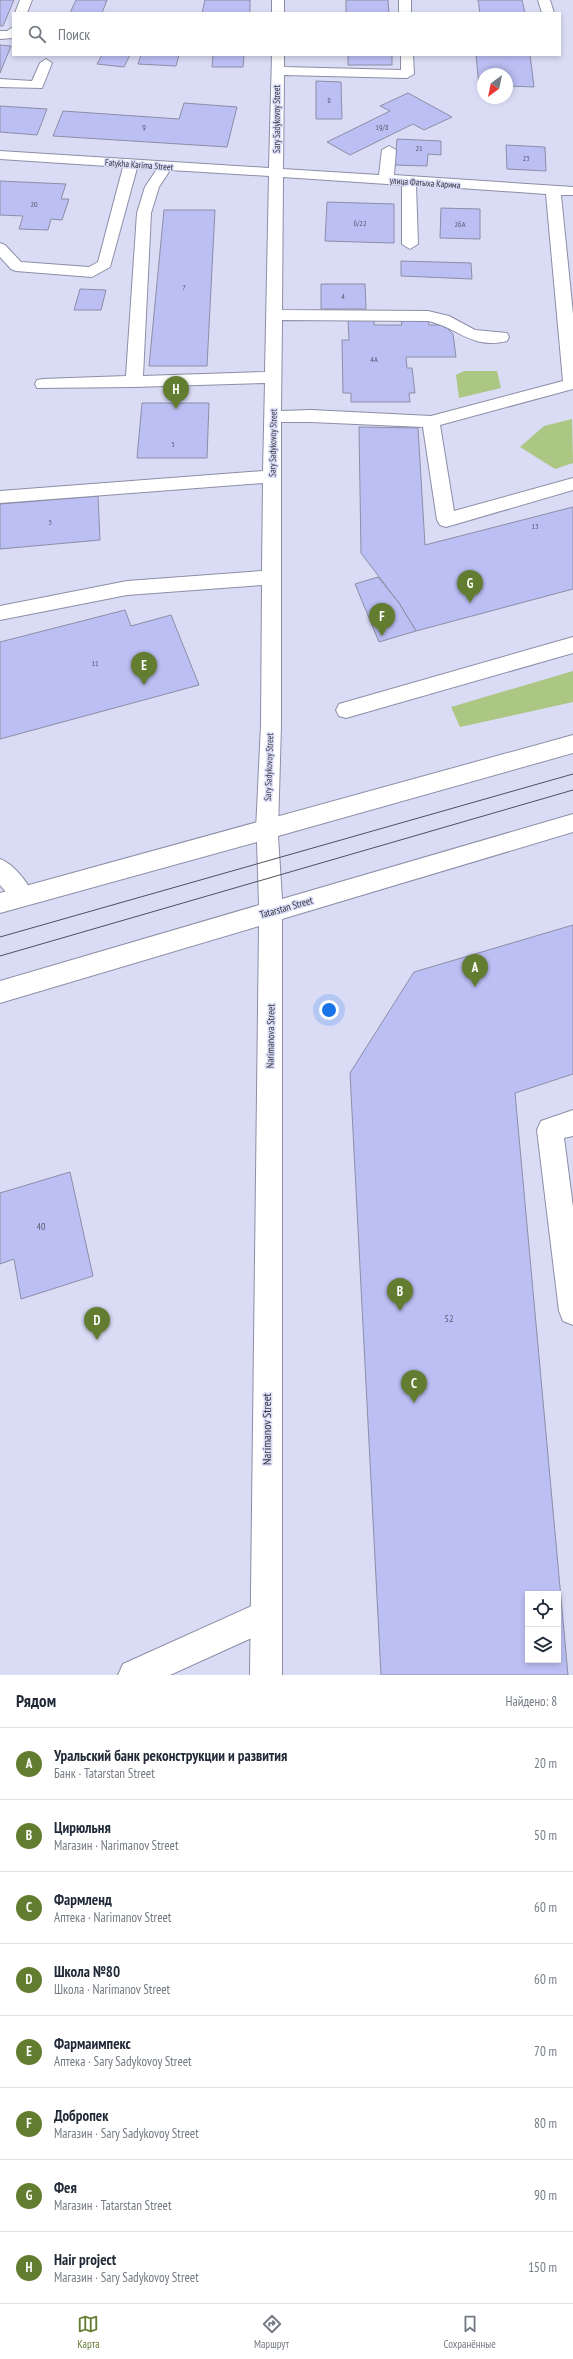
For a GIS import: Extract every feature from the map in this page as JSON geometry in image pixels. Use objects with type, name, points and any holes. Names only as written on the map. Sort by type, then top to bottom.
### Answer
[{"type":"street","points":[[21,12],[26,0]]},
{"type":"street","points":[[278,0],[278,12]]},
{"type":"street","points":[[405,0],[405,12]]},
{"type":"street","points":[[544,0],[548,12]]},
{"type":"street","points":[[0,35],[11,35],[12,33]]},
{"type":"street","name":"Sary Sadykovoy Street","points":[[266,830],[271,725],[272,476],[278,56]]},
{"type":"street","points":[[278,71],[408,74],[407,56]]},
{"type":"street","points":[[0,83],[37,85],[46,63]]},
{"type":"street","points":[[0,96],[40,98]]},
{"type":"street","points":[[386,180],[388,150]]},
{"type":"street","name":"Fatykha Karima Street","points":[[0,156],[277,174]]},
{"type":"street","points":[[0,248],[16,266],[92,272],[105,264],[131,164]]},
{"type":"street","points":[[134,382],[144,213],[152,187],[165,166]]},
{"type":"street","name":"улица Фатыха Карима","points":[[277,174],[573,191]]},
{"type":"street","points":[[409,182],[410,244]]},
{"type":"street","points":[[273,416],[311,416],[431,422],[572,384],[553,191]]},
{"type":"street","points":[[275,315],[428,316],[443,319],[472,335],[501,337]]},
{"type":"street","points":[[43,384],[274,377]]},
{"type":"street","points":[[431,422],[446,520],[573,484]]},
{"type":"street","points":[[0,497],[272,476]]},
{"type":"street","points":[[0,613],[127,588],[272,577]]},
{"type":"street","points":[[346,710],[573,645]]},
{"type":"street","points":[[0,902],[266,830],[573,744]]},
{"type":"street","name":"Tatarstan Street","points":[[0,992],[573,823]]},
{"type":"street","name":"Narimanova Street","points":[[266,830],[271,911],[265,1616],[266,1675]]},
{"type":"street","points":[[0,869],[23,896]]},
{"type":"street","points":[[573,1123],[550,1130],[573,1311]]},
{"type":"street","points":[[134,1675],[265,1616]]},
{"type":"green space","points":[[464,371],[497,371],[501,388],[459,398],[456,375]]},
{"type":"green space","points":[[572,419],[573,463],[555,469],[520,447],[544,426]]},
{"type":"green space","points":[[573,671],[573,702],[460,727],[451,707]]},
{"type":"building","points":[[0,0],[14,0],[3,26],[0,26]]},
{"type":"building","points":[[76,0],[107,0],[102,12],[70,12]]},
{"type":"building","points":[[205,0],[250,0],[250,12],[202,12]]},
{"type":"building","points":[[346,0],[388,0],[389,12],[346,12]]},
{"type":"building","points":[[478,0],[522,0],[525,12],[480,12]]},
{"type":"building","points":[[0,45],[11,46],[0,73]]},
{"type":"building","points":[[101,56],[130,56],[124,67],[97,64]]},
{"type":"building","points":[[141,56],[179,56],[176,66],[138,64]]},
{"type":"building","points":[[213,56],[244,56],[243,67],[212,67]]},
{"type":"building","points":[[348,56],[392,56],[392,65],[348,65]]},
{"type":"building","points":[[476,56],[530,56],[534,87],[513,86],[513,68],[477,68]]},
{"type":"building","points":[[316,81],[341,82],[342,119],[316,119]]},
{"type":"building","points":[[408,93],[452,117],[424,130],[413,124],[350,155],[327,142],[390,111],[380,106]]},
{"type":"building","points":[[184,103],[237,107],[227,147],[53,136],[63,111],[179,119]]},
{"type":"building","points":[[0,106],[47,109],[37,135],[0,132]]},
{"type":"building","points":[[397,139],[441,141],[441,155],[428,154],[427,166],[395,165]]},
{"type":"building","points":[[506,145],[545,147],[546,171],[507,169]]},
{"type":"building","points":[[0,181],[66,184],[61,199],[69,199],[62,220],[51,219],[48,230],[19,229],[23,216],[0,215]]},
{"type":"building","points":[[327,202],[394,204],[394,243],[325,241]]},
{"type":"building","points":[[441,208],[480,209],[480,239],[440,238]]},
{"type":"building","points":[[164,210],[215,210],[207,366],[149,366]]},
{"type":"building","points":[[401,261],[471,263],[472,279],[401,276]]},
{"type":"building","points":[[321,284],[365,284],[366,309],[321,309]]},
{"type":"building","points":[[80,289],[106,290],[101,310],[74,310]]},
{"type":"building","points":[[348,320],[374,320],[374,325],[402,325],[401,320],[428,320],[429,325],[444,325],[453,334],[456,357],[406,357],[407,368],[412,368],[415,393],[409,393],[410,402],[351,402],[351,393],[343,393],[342,340],[349,340]]},
{"type":"building","points":[[142,403],[209,403],[207,458],[137,458]]},
{"type":"building","points":[[359,427],[418,428],[425,545],[573,507],[573,589],[416,631],[399,603],[361,553]]},
{"type":"building","points":[[98,496],[100,540],[0,549],[0,504]]},
{"type":"building","points":[[378,577],[399,603],[416,631],[379,642],[355,584]]},
{"type":"building","points":[[125,610],[131,626],[171,615],[199,685],[0,739],[0,642]]},
{"type":"building","points":[[573,925],[573,1074],[515,1093],[560,1591],[525,1591],[525,1663],[561,1663],[561,1598],[568,1675],[381,1675],[350,1073],[414,972]]},
{"type":"building","points":[[70,1172],[93,1276],[21,1299],[14,1259],[0,1264],[0,1193]]},
{"type":"tram line","points":[[0,937],[573,774]]},
{"type":"tram line","points":[[0,956],[573,790]]},
{"type":"place","name":"Hair project","points":[[176,409]]},
{"type":"place","name":"Фея","points":[[470,603]]},
{"type":"place","name":"Добропек","points":[[382,636]]},
{"type":"place","name":"Фармаимпекс","points":[[144,685]]},
{"type":"place","name":"Уральский банк реконструкции и развития","points":[[475,987]]},
{"type":"place","name":"Цирюльня","points":[[400,1311]]},
{"type":"place","name":"Школа №80","points":[[97,1340]]},
{"type":"place","name":"Фармленд","points":[[414,1403]]}]
